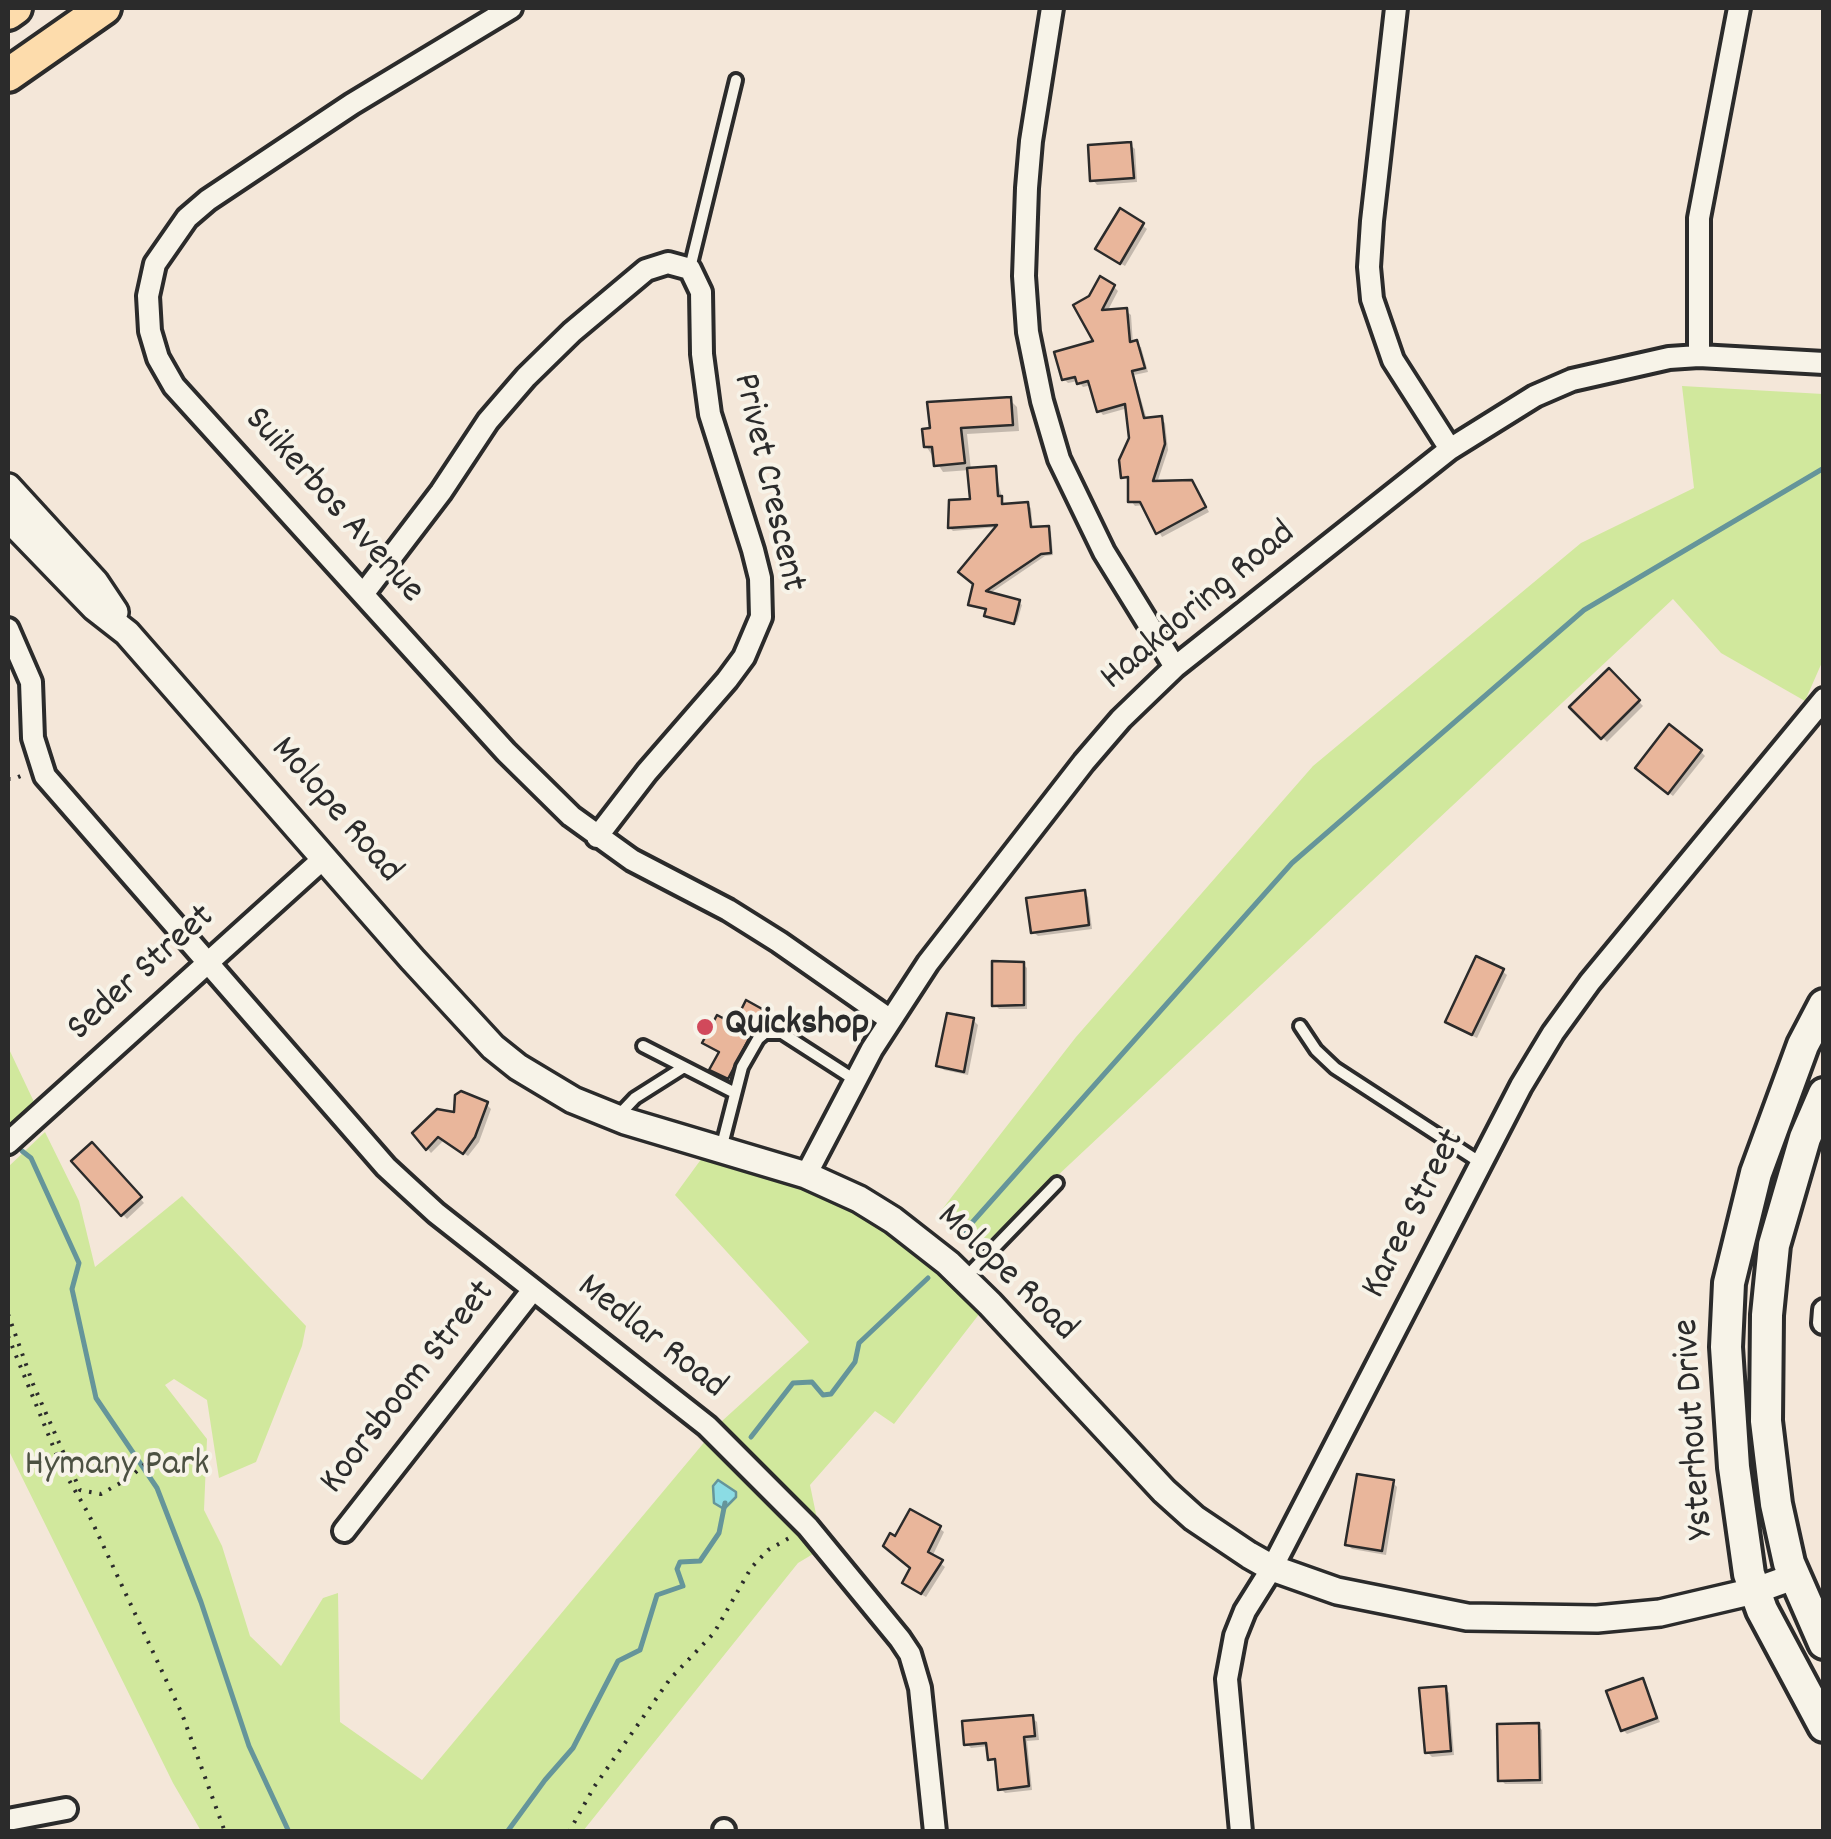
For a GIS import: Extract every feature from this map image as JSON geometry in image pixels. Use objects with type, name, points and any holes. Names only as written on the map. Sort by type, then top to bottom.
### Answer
[{"type":"main road","points":[[8,75],[104,8]]},
{"type":"main road","name":"Ysterhout Drive","points":[[1824,1004],[1796,1062],[1756,1173],[1728,1283],[1728,1409],[1740,1520],[1754,1591],[1824,1726]]},
{"type":"main road","name":"Ysterhout Drive","points":[[1824,1094],[1805,1138],[1774,1245],[1767,1315],[1766,1421],[1776,1504],[1793,1577],[1824,1643]]},
{"type":"street","name":"Suikerbos Avenue","points":[[511,8],[352,104],[187,218],[155,264],[148,296],[150,331],[158,358],[174,386],[532,779],[598,837],[767,934],[889,1019]]},
{"type":"street","points":[[1052,8],[1030,141],[1024,276],[1028,332],[1042,402],[1065,473],[1104,552],[1175,666]]},
{"type":"street","points":[[1396,8],[1372,221],[1372,300],[1393,360],[1450,449]]},
{"type":"street","points":[[1699,356],[1699,218],[1739,8]]},
{"type":"street","points":[[364,592],[441,492],[488,422],[526,377],[646,270],[668,263],[690,269]]},
{"type":"street","name":"Privet Crescent","points":[[598,837],[647,772],[727,680],[750,646],[761,617],[762,597],[753,550],[710,414],[702,354],[702,292],[690,269]]},
{"type":"street","name":"Haakdoring Road","points":[[806,1175],[889,1019],[1074,774],[1122,718],[1175,666],[1450,449],[1535,396],[1572,380],[1629,365],[1699,356],[1824,363]]},
{"type":"street","name":"Molope Road","points":[[8,487],[95,582],[127,634]]},
{"type":"street","name":"Molope Road","points":[[8,518],[95,608],[127,634],[493,1047],[573,1100],[616,1118],[806,1175],[893,1220],[964,1279],[1164,1491],[1222,1538],[1272,1568],[1337,1591],[1466,1617],[1597,1619],[1660,1613],[1754,1591],[1793,1577]]},
{"type":"street","name":"Medlar Road","points":[[8,628],[31,682],[32,738],[45,776],[208,964],[386,1166],[436,1214],[706,1426],[808,1527],[910,1654],[920,1688],[935,1832]]},
{"type":"street","name":"Karee Street","points":[[1241,1832],[1228,1669],[1245,1612],[1272,1568],[1545,1046],[1590,982],[1824,699]]},
{"type":"street","name":"Seder Street","points":[[8,1143],[324,858]]},
{"type":"street","name":"Koorsboom Street","points":[[344,1530],[532,1291]]},
{"type":"street","points":[[1822,1323],[1824,1310]]},
{"type":"street","points":[[8,1820],[66,1809]]},
{"type":"lane","points":[[690,269],[736,80]]},
{"type":"lane","points":[[1300,1026],[1316,1050],[1335,1068],[1482,1164]]},
{"type":"lane","points":[[720,1150],[733,1092],[758,1038],[775,1031],[855,1080]]},
{"type":"lane","points":[[643,1046],[733,1092]]},
{"type":"lane","points":[[616,1118],[635,1098],[684,1067]]},
{"type":"lane","points":[[964,1279],[1057,1183]]},
{"type":"path","points":[[8,1314],[33,1384],[80,1490],[100,1494],[129,1478],[152,1458]]},
{"type":"path","points":[[8,1336],[62,1468],[88,1514],[182,1714],[226,1832]]},
{"type":"path","points":[[569,1832],[594,1787],[670,1678],[714,1633],[751,1568],[768,1550],[808,1527]]},
{"type":"green space","points":[[1682,386],[1823,394],[1823,660],[1805,701],[1721,653],[1673,599],[976,1252],[940,1212],[1076,1037],[1313,766],[1581,543],[1694,488]]},
{"type":"green space","points":[[8,1047],[35,1104],[8,1129]]},
{"type":"green space","name":"Hymany Park","points":[[45,1132],[79,1201],[95,1267],[182,1196],[306,1326],[302,1346],[256,1462],[219,1478],[207,1400],[174,1379],[165,1385],[207,1439],[204,1510],[222,1546],[250,1636],[281,1666],[323,1598],[338,1593],[340,1722],[422,1780],[722,1421],[809,1342],[675,1195],[702,1158],[797,1185],[880,1223],[943,1271],[980,1313],[894,1424],[875,1411],[810,1485],[823,1548],[798,1563],[583,1831],[201,1831],[173,1783],[8,1449],[8,1167]]},
{"type":"water","points":[[718,1480],[736,1492],[724,1509],[714,1503],[713,1486]]},
{"type":"building","points":[[1131,142],[1134,178],[1090,181],[1088,145]]},
{"type":"building","points":[[1120,208],[1144,223],[1120,264],[1095,249]]},
{"type":"building","points":[[1100,276],[1115,285],[1102,310],[1127,308],[1130,342],[1137,340],[1145,368],[1132,371],[1144,418],[1162,416],[1165,444],[1153,481],[1192,480],[1206,507],[1156,534],[1140,502],[1128,502],[1128,477],[1121,478],[1119,460],[1129,438],[1125,404],[1097,412],[1088,381],[1077,384],[1075,377],[1062,380],[1054,352],[1093,341],[1073,305],[1089,296]]},
{"type":"building","points":[[1011,397],[1013,425],[961,428],[965,463],[934,466],[932,447],[924,447],[922,429],[930,428],[927,402]]},
{"type":"building","points":[[996,466],[1002,504],[1028,502],[1031,527],[1049,526],[1051,553],[1041,554],[986,591],[1020,600],[1014,624],[984,616],[986,609],[968,605],[973,584],[958,572],[997,525],[948,528],[949,500],[970,499],[967,468]]},
{"type":"building","points":[[1609,668],[1640,700],[1601,739],[1569,707]]},
{"type":"building","points":[[1669,724],[1702,750],[1668,794],[1635,768]]},
{"type":"building","points":[[1085,890],[1089,925],[1031,933],[1026,898]]},
{"type":"building","points":[[1476,956],[1504,969],[1472,1035],[1445,1022]]},
{"type":"building","points":[[992,961],[1024,962],[1024,1005],[992,1006]]},
{"type":"building","points":[[746,1000],[764,1010],[728,1079],[709,1070],[719,1052],[702,1043],[717,1015],[734,1024]]},
{"type":"building","points":[[947,1013],[974,1018],[964,1072],[936,1066]]},
{"type":"building","points":[[461,1091],[488,1102],[475,1137],[463,1154],[438,1137],[426,1150],[412,1133],[437,1109],[454,1112],[455,1095]]},
{"type":"building","points":[[92,1142],[142,1197],[121,1216],[71,1161]]},
{"type":"building","points":[[1357,1474],[1394,1480],[1382,1551],[1345,1545]]},
{"type":"building","points":[[910,1509],[941,1526],[928,1552],[943,1560],[921,1594],[902,1583],[910,1568],[883,1546],[890,1533],[895,1536]]},
{"type":"building","points":[[1643,1678],[1657,1718],[1621,1731],[1606,1691]]},
{"type":"building","points":[[1446,1686],[1451,1751],[1425,1753],[1419,1688]]},
{"type":"building","points":[[1033,1715],[1035,1736],[1024,1737],[1029,1786],[998,1790],[995,1759],[988,1760],[986,1743],[964,1745],[962,1721]]},
{"type":"building","points":[[1539,1723],[1540,1780],[1498,1781],[1497,1724]]},
{"type":"waterway","points":[[961,1235],[1292,863],[1584,610],[1824,468]]},
{"type":"waterway","points":[[22,1151],[31,1158],[79,1263],[72,1289],[96,1398],[157,1488],[201,1602],[249,1746],[289,1832]]},
{"type":"waterway","points":[[751,1437],[793,1383],[812,1382],[823,1395],[831,1394],[855,1362],[859,1343],[928,1278]]},
{"type":"waterway","points":[[507,1832],[573,1748],[618,1661],[640,1650],[657,1595],[683,1586],[677,1569],[680,1562],[700,1561],[719,1533],[725,1503]]},
{"type":"place","name":"Quickshop","points":[[705,1027]]}]
